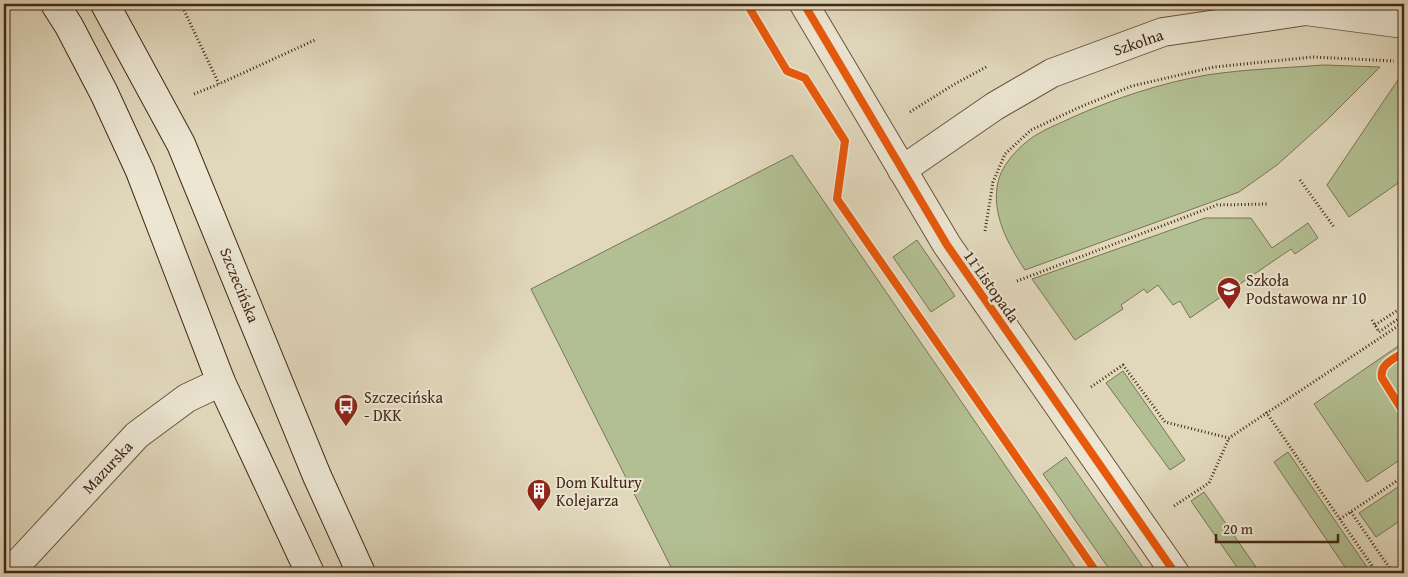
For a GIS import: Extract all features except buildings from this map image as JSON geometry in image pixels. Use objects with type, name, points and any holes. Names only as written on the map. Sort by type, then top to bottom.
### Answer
[{"type":"street","points":[[56,4],[104,92],[140,171],[221,382],[310,573]]},
{"type":"street","name":"Szczecińska","points":[[105,4],[181,144],[317,476],[361,573]]},
{"type":"street","name":"11 Listopada","points":[[804,4],[947,245],[1175,573]]},
{"type":"street","name":"Szkolna","points":[[902,170],[994,106],[1052,73],[1163,32],[1306,11],[1404,24]]},
{"type":"street","name":"Mazurska","points":[[9,573],[137,435],[187,398],[221,382]]},
{"type":"path","points":[[181,4],[219,84]]},
{"type":"path","points":[[192,95],[315,40]]},
{"type":"path","points":[[986,231],[993,182],[1005,154],[1032,130],[1080,107],[1132,86],[1214,67],[1313,57],[1399,61]]},
{"type":"path","points":[[1300,180],[1334,227]]},
{"type":"path","points":[[1017,281],[1217,205],[1267,204]]},
{"type":"path","points":[[1375,325],[1404,306]]},
{"type":"path","points":[[1379,332],[1404,315]]},
{"type":"path","points":[[1372,320],[1382,336]]},
{"type":"path","points":[[1174,506],[1208,483],[1229,438],[1404,322]]},
{"type":"path","points":[[1090,387],[1123,365],[1165,422],[1229,438]]},
{"type":"path","points":[[1266,412],[1377,573]]},
{"type":"path","points":[[1340,519],[1404,476]]},
{"type":"path","points":[[1351,512],[1393,573]]},
{"type":"green space","points":[[1324,65],[1380,67],[1326,121],[1277,165],[1239,192],[1025,270],[1002,228],[996,194],[1003,168],[1030,139],[1089,110],[1122,97],[1173,82],[1222,73]]},
{"type":"green space","points":[[1404,71],[1404,179],[1349,217],[1327,185]]},
{"type":"green space","points":[[792,155],[1079,573],[674,573],[531,289]]},
{"type":"green space","points":[[1205,218],[1251,218],[1272,248],[1308,223],[1318,238],[1295,254],[1291,249],[1190,318],[1180,301],[1173,305],[1158,285],[1147,293],[1144,289],[1121,305],[1123,309],[1075,340],[1032,279]]},
{"type":"green space","points":[[917,240],[955,296],[931,312],[893,257]]},
{"type":"green space","points":[[1404,342],[1404,457],[1367,482],[1314,404]]},
{"type":"green space","points":[[1123,371],[1185,460],[1170,470],[1106,383]]},
{"type":"green space","points":[[1288,452],[1371,573],[1349,573],[1274,462]]},
{"type":"green space","points":[[1066,457],[1147,573],[1112,573],[1043,474]]},
{"type":"green space","points":[[1404,483],[1404,518],[1376,537],[1359,513]]},
{"type":"green space","points":[[1204,492],[1260,573],[1241,573],[1191,501]]},
{"type":"cycle path","points":[[747,4],[787,71],[805,78],[845,141],[837,199],[1097,573]]},
{"type":"cycle path","points":[[804,4],[947,245],[1175,573]]},
{"type":"cycle path","points":[[1404,352],[1388,362],[1382,373],[1382,378],[1404,413]]},
{"type":"place","name":"Szkoła Podstawowa nr 10","points":[[1229,310]]},
{"type":"place","name":"Szczecińska - DKK","points":[[346,427]]},
{"type":"place","name":"Dom Kultury Kolejarza","points":[[539,512]]}]
